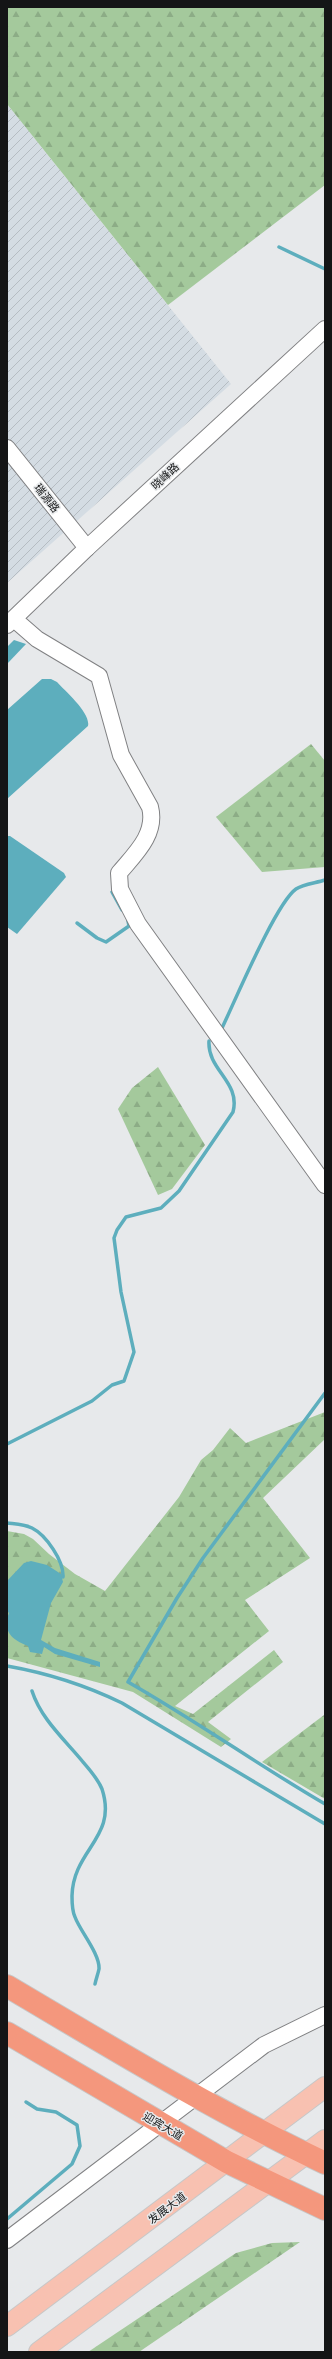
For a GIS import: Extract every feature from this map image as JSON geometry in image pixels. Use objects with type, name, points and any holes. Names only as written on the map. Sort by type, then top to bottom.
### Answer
[{"type":"highway","points":[[7,1986],[196,2097],[263,2133],[316,2158]]},
{"type":"highway","name":"迎宾大道","points":[[7,2032],[160,2125],[227,2162],[325,2209]]},
{"type":"main road","name":"发展大道","points":[[7,2326],[325,2087]]},
{"type":"main road","points":[[39,2352],[269,2183],[316,2158],[325,2140]]},
{"type":"street","name":"晓峰路","points":[[10,622],[87,548],[325,329]]},
{"type":"street","name":"瑞源路","points":[[7,448],[87,548]]},
{"type":"street","points":[[10,622],[37,640],[99,676],[122,755],[150,807],[153,816],[148,836],[119,873],[120,889],[138,924],[325,1185]]},
{"type":"street","points":[[7,2240],[264,2045],[325,2015]]},
{"type":"shaded area","points":[[7,104],[231,384],[7,583]]},
{"type":"green space","points":[[7,7],[325,7],[325,185],[168,305],[7,104]]},
{"type":"green space","points":[[311,744],[325,761],[325,867],[262,872],[216,817]]},
{"type":"green space","points":[[158,1067],[205,1145],[172,1189],[158,1195],[118,1109],[132,1088]]},
{"type":"green space","points":[[325,1412],[325,1439],[263,1498],[310,1558],[245,1600],[269,1631],[175,1706],[193,1714],[274,1650],[283,1662],[208,1722],[231,1739],[221,1747],[133,1692],[7,1658],[7,1531],[24,1534],[33,1539],[49,1554],[75,1574],[105,1591],[179,1497],[201,1460],[213,1450],[230,1428],[246,1443]]},
{"type":"green space","points":[[324,1715],[325,1716],[325,1799],[262,1762]]},
{"type":"green space","points":[[300,2242],[139,2352],[88,2352],[236,2253],[272,2243]]},
{"type":"water","points":[[14,640],[26,644],[7,664],[7,647]]},
{"type":"water","points":[[42,679],[51,679],[57,682],[71,696],[86,715],[88,726],[7,799],[7,710]]},
{"type":"water","points":[[7,836],[10,836],[64,873],[66,877],[17,934],[7,927]]},
{"type":"water","points":[[31,1561],[47,1565],[61,1574],[63,1582],[51,1603],[41,1640],[55,1648],[100,1662],[100,1667],[55,1654],[44,1647],[42,1654],[30,1652],[28,1646],[17,1641],[10,1634],[7,1625],[9,1613],[7,1611],[7,1581],[24,1563]]},
{"type":"waterway","points":[[279,247],[325,269]]},
{"type":"waterway","points":[[222,1028],[267,932],[288,898],[299,887],[325,880]]},
{"type":"waterway","points":[[112,892],[122,910]]},
{"type":"waterway","points":[[77,923],[97,938],[106,942],[129,926],[128,921]]},
{"type":"waterway","points":[[7,1444],[92,1401],[112,1385],[124,1381],[134,1352],[121,1292],[114,1238],[117,1230],[126,1217],[161,1208],[179,1191],[233,1112],[234,1102],[232,1092],[213,1060],[209,1041]]},
{"type":"waterway","points":[[325,1393],[203,1558],[177,1598],[128,1682],[325,1804]]},
{"type":"waterway","points":[[7,1523],[20,1524],[32,1528],[43,1536],[53,1549],[61,1564],[63,1577]]},
{"type":"waterway","points":[[7,1666],[66,1680],[122,1703],[325,1824]]},
{"type":"waterway","points":[[32,1691],[47,1720],[91,1771],[102,1789],[105,1806],[104,1820],[100,1832],[79,1866],[74,1880],[72,1896],[74,1915],[93,1950],[98,1963],[99,1969],[95,1984]]},
{"type":"waterway","points":[[7,2219],[72,2164],[80,2146],[77,2125],[56,2112],[37,2109],[26,2102]]}]
